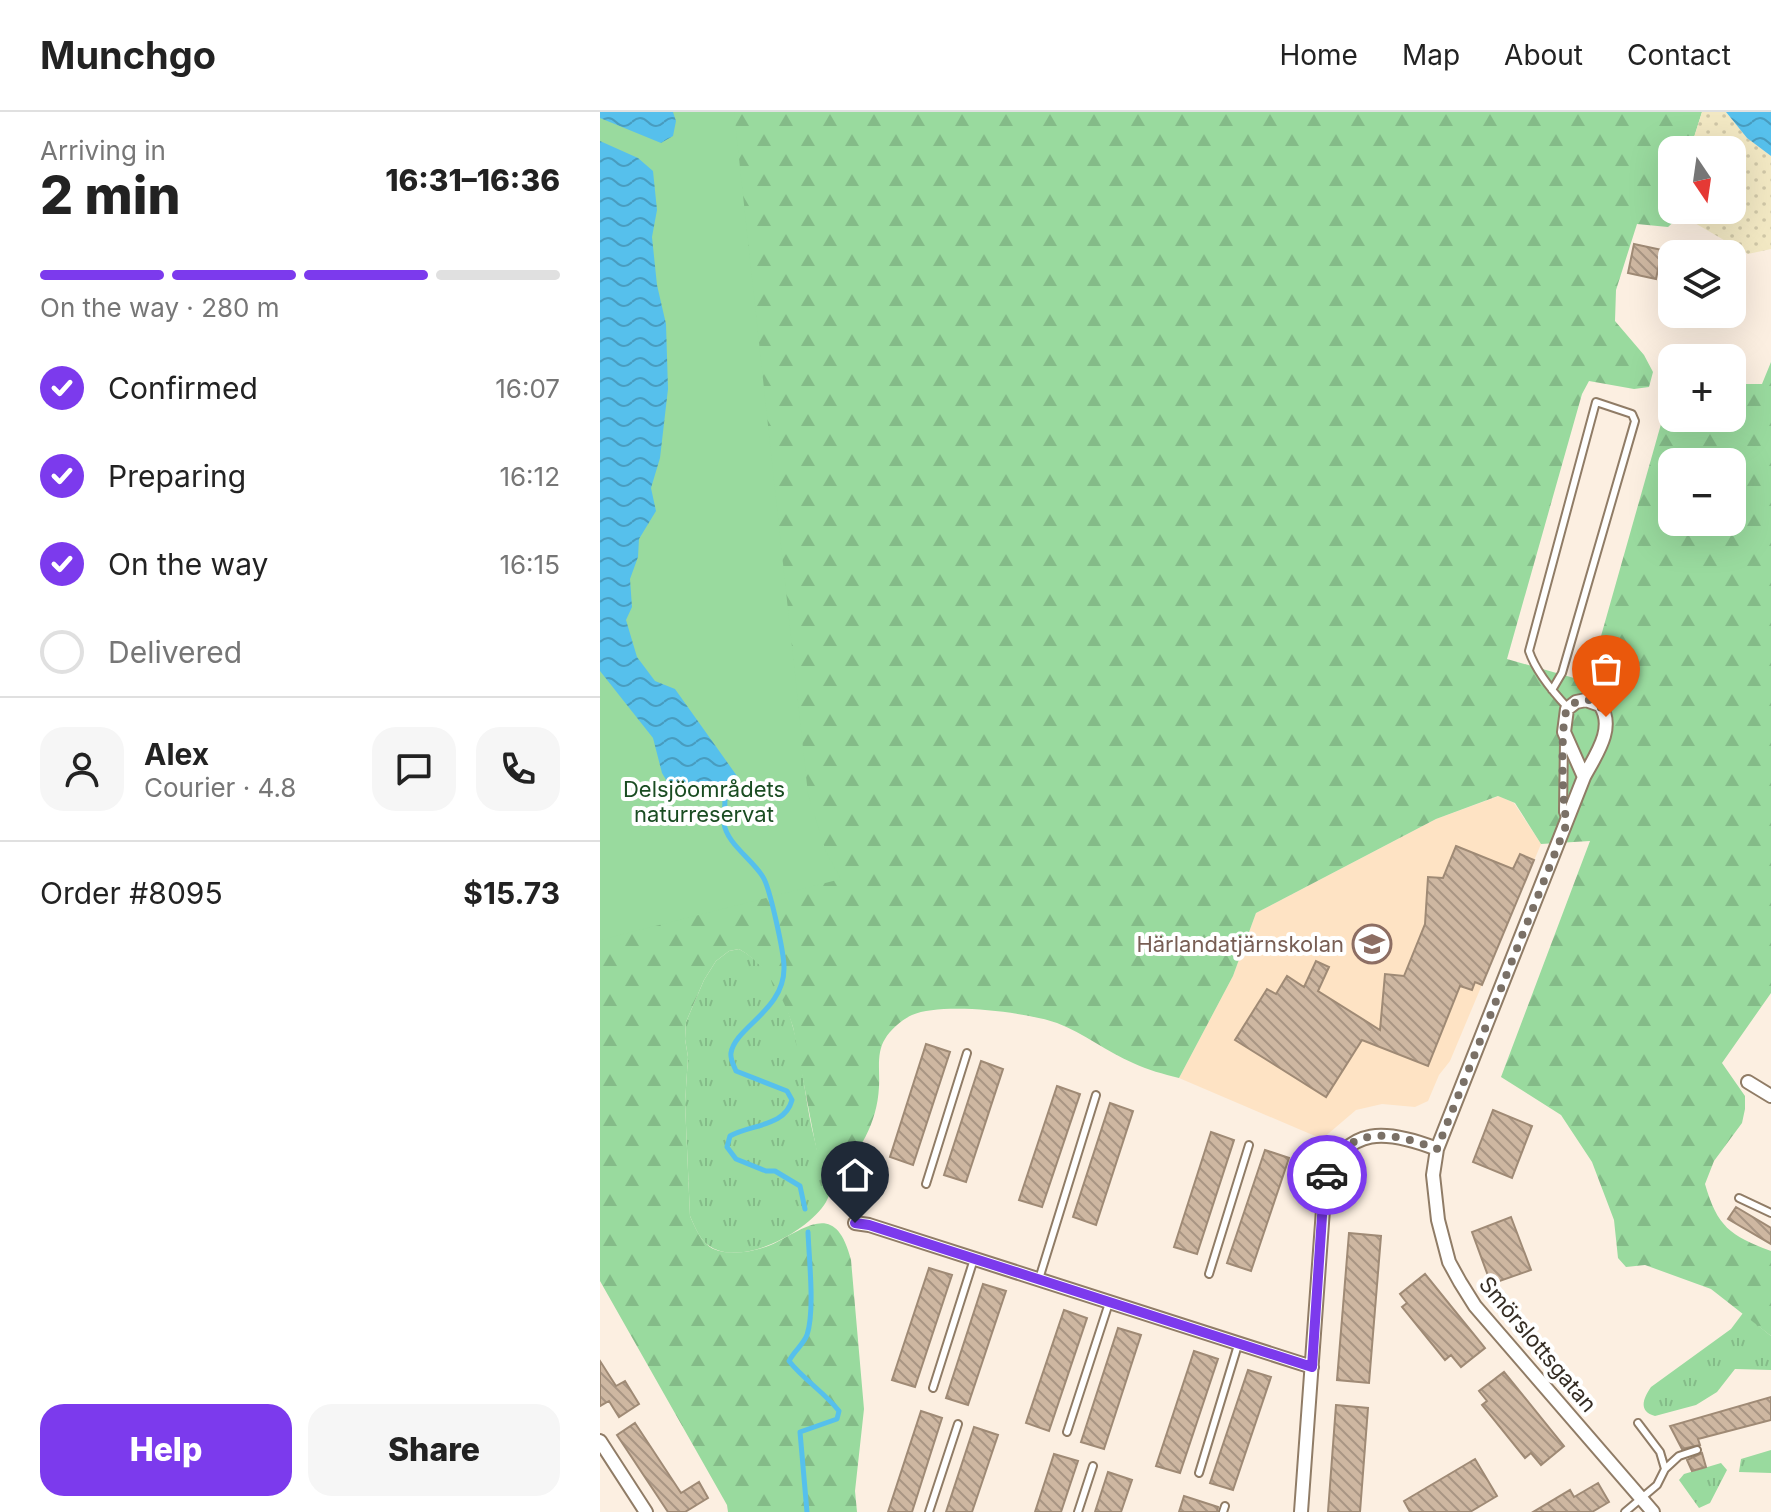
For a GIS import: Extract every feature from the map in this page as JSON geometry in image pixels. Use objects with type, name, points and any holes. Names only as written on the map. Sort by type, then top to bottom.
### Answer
[{"type":"street","name":"Smörslottsgatan","points":[[1568,708],[1586,700],[1600,705],[1606,717],[1605,733],[1584,777],[1437,1149],[1433,1175],[1438,1220],[1449,1262],[1475,1306],[1653,1512]]},
{"type":"street","points":[[1568,708],[1564,732],[1584,777]]},
{"type":"street","points":[[1748,1082],[1771,1096]]},
{"type":"street","points":[[1301,1512],[1323,1201],[1330,1168],[1347,1147],[1369,1136],[1397,1136],[1437,1149]]},
{"type":"street","points":[[855,1223],[1312,1367]]},
{"type":"street","points":[[600,1441],[646,1512]]},
{"type":"lane","points":[[1552,690],[1562,673],[1635,421],[1632,414],[1596,402],[1529,651],[1532,661],[1552,690],[1568,708]]},
{"type":"lane","points":[[1564,732],[1563,812],[1567,823]]},
{"type":"lane","points":[[926,1184],[967,1053]]},
{"type":"lane","points":[[1038,1280],[1096,1095]]},
{"type":"lane","points":[[1209,1274],[1249,1145]]},
{"type":"lane","points":[[1739,1198],[1771,1213]]},
{"type":"lane","points":[[933,1388],[974,1259]]},
{"type":"lane","points":[[1067,1432],[1109,1303]]},
{"type":"lane","points":[[1199,1473],[1238,1345]]},
{"type":"lane","points":[[1625,1512],[1642,1499],[1664,1475],[1665,1469],[1660,1452],[1638,1423]]},
{"type":"lane","points":[[929,1512],[958,1424]]},
{"type":"lane","points":[[1665,1469],[1679,1456],[1697,1450]]},
{"type":"lane","points":[[1078,1512],[1093,1466]]},
{"type":"shaded area","name":"Härlandatjärnskolan","points":[[1499,796],[1514,803],[1541,844],[1450,1061],[1439,1075],[1428,1101],[1415,1107],[1382,1104],[1356,1110],[1322,1139],[1179,1078],[1233,976],[1256,913],[1436,819]]},
{"type":"green space","name":"Delsjöområdets naturreservat","points":[[600,112],[734,112],[808,794],[826,852],[841,879],[600,940]]},
{"type":"green space","points":[[694,112],[1702,112],[1694,136],[1658,136],[1658,224],[1671,224],[1668,227],[1637,224],[1616,290],[1615,321],[1644,355],[1653,372],[1649,387],[1634,389],[1589,381],[1582,394],[1507,659],[1588,682],[1659,432],[1746,432],[1746,384],[1762,384],[1771,362],[1771,993],[1722,1063],[1745,1096],[1745,1109],[1742,1123],[1714,1161],[1705,1184],[1720,1220],[1727,1228],[1771,1251],[1771,1336],[1711,1289],[1645,1265],[1626,1267],[1618,1258],[1614,1220],[1592,1162],[1561,1115],[1501,1077],[1590,841],[1541,844],[1515,803],[1498,796],[1436,819],[1256,913],[1233,976],[1179,1078],[1139,1065],[1067,1027],[1043,1019],[963,1009],[926,1011],[908,1017],[893,1029],[882,1044],[878,1100],[871,1125],[852,1158],[835,1179],[818,1158],[793,1027],[779,993],[758,964],[739,949],[729,951],[716,961],[686,1022],[688,1057],[685,1103],[690,1216],[706,1244],[725,1252],[762,1248],[801,1229],[822,1223],[838,1231],[845,1243],[851,1260],[864,1409],[855,1491],[857,1512],[728,1512],[727,1505],[600,1281],[600,671]]},
{"type":"green space","points":[[739,949],[760,965],[775,984],[787,1008],[818,1155],[835,1179],[826,1202],[791,1234],[757,1249],[724,1252],[707,1244],[690,1216],[685,1103],[688,1057],[685,1039],[686,1022],[704,980],[716,961],[729,951]]},
{"type":"green space","points":[[1743,1313],[1771,1336],[1771,1370],[1735,1369],[1717,1392],[1696,1405],[1655,1416],[1646,1411],[1644,1400],[1651,1387],[1731,1329]]},
{"type":"green space","points":[[1771,1450],[1771,1473],[1739,1472],[1741,1459]]},
{"type":"green space","points":[[1721,1463],[1727,1470],[1710,1503],[1699,1508],[1679,1480],[1684,1474]]},
{"type":"sand","points":[[1702,112],[1726,112],[1745,136],[1694,136]]},
{"type":"sand","points":[[1746,137],[1771,156],[1771,249],[1748,254],[1746,240],[1724,240],[1696,224],[1746,224]]},
{"type":"water","points":[[600,112],[673,112],[676,121],[673,136],[661,143],[600,118]]},
{"type":"water","points":[[1726,112],[1771,112],[1771,156],[1745,136]]},
{"type":"water","points":[[600,141],[638,158],[653,171],[657,210],[652,237],[657,285],[666,324],[668,389],[660,458],[651,488],[656,511],[639,539],[638,557],[630,579],[632,607],[626,620],[637,657],[655,681],[675,689],[737,776],[739,790],[730,792],[729,798],[722,799],[721,791],[672,790],[662,773],[653,738],[600,671]]},
{"type":"building","points":[[1634,244],[1658,249],[1656,279],[1628,273]]},
{"type":"building","points":[[1456,846],[1513,869],[1520,854],[1534,860],[1482,985],[1475,982],[1472,990],[1460,986],[1428,1066],[1362,1040],[1326,1097],[1235,1040],[1267,989],[1276,994],[1287,976],[1304,987],[1316,961],[1329,967],[1318,991],[1380,1030],[1385,974],[1404,976],[1425,924],[1428,877],[1443,878]]},
{"type":"building","points":[[926,1044],[950,1052],[913,1165],[890,1157]]},
{"type":"building","points":[[981,1061],[1003,1069],[966,1182],[944,1175]]},
{"type":"building","points":[[1057,1086],[1080,1094],[1042,1207],[1019,1200]]},
{"type":"building","points":[[1110,1103],[1133,1111],[1096,1225],[1073,1217]]},
{"type":"building","points":[[1493,1110],[1532,1126],[1512,1178],[1473,1162]]},
{"type":"building","points":[[1211,1132],[1234,1140],[1197,1254],[1174,1247]]},
{"type":"building","points":[[1265,1150],[1289,1158],[1251,1271],[1227,1263]]},
{"type":"building","points":[[1736,1207],[1771,1228],[1771,1244],[1728,1219]]},
{"type":"building","points":[[1511,1217],[1531,1270],[1491,1284],[1472,1232]]},
{"type":"building","points":[[1349,1233],[1381,1236],[1369,1383],[1337,1380]]},
{"type":"building","points":[[929,1268],[952,1275],[915,1387],[892,1380]]},
{"type":"building","points":[[1425,1274],[1485,1348],[1461,1367],[1451,1355],[1445,1360],[1402,1307],[1407,1303],[1400,1294]]},
{"type":"building","points":[[983,1284],[1006,1291],[968,1405],[946,1398]]},
{"type":"building","points":[[1064,1310],[1087,1318],[1049,1431],[1026,1423]]},
{"type":"building","points":[[1118,1328],[1141,1335],[1104,1449],[1081,1442]]},
{"type":"building","points":[[1194,1351],[1218,1359],[1180,1473],[1156,1466]]},
{"type":"building","points":[[600,1361],[616,1386],[625,1381],[639,1404],[619,1417],[609,1401],[600,1406]]},
{"type":"building","points":[[1248,1370],[1271,1377],[1233,1490],[1210,1483]]},
{"type":"building","points":[[1504,1372],[1564,1446],[1541,1465],[1531,1453],[1525,1458],[1482,1405],[1487,1401],[1479,1391]]},
{"type":"building","points":[[1771,1397],[1771,1420],[1698,1439],[1700,1445],[1682,1449],[1670,1426]]},
{"type":"building","points":[[1336,1405],[1368,1408],[1360,1512],[1328,1512]]},
{"type":"building","points":[[921,1411],[942,1418],[912,1512],[888,1512]]},
{"type":"building","points":[[635,1423],[681,1493],[699,1482],[708,1498],[685,1512],[668,1512],[617,1435]]},
{"type":"building","points":[[974,1427],[998,1435],[972,1512],[946,1512]]},
{"type":"building","points":[[1702,1453],[1706,1467],[1692,1471],[1687,1460]]},
{"type":"building","points":[[1054,1454],[1078,1461],[1061,1512],[1035,1512]]},
{"type":"building","points":[[1475,1459],[1497,1496],[1470,1512],[1410,1512],[1404,1501]]},
{"type":"building","points":[[1108,1472],[1132,1480],[1121,1512],[1095,1512]]},
{"type":"building","points":[[1598,1483],[1609,1502],[1592,1512],[1533,1512],[1570,1490],[1574,1497]]},
{"type":"building","points":[[1184,1496],[1218,1507],[1217,1512],[1179,1512]]},
{"type":"waterway","points":[[725,798],[726,830],[766,883],[784,967],[777,995],[734,1044],[731,1058],[736,1071],[787,1091],[792,1100],[788,1109],[775,1120],[730,1136],[727,1147],[736,1159],[766,1171],[775,1171],[800,1186],[805,1209]]},
{"type":"waterway","points":[[807,1512],[800,1432],[837,1419],[839,1411],[789,1361],[805,1339],[809,1325],[808,1232]]},
{"type":"way so far","points":[[1327,1175],[1336,1158],[1347,1147],[1369,1136],[1397,1136],[1437,1149],[1567,823],[1563,812],[1563,784],[1567,709],[1576,702],[1586,700],[1600,705],[1606,717]]},
{"type":"place","name":"Härlandatjärnskolan","points":[[1372,944]]},
{"type":"route","points":[[855,1223],[1312,1367],[1327,1175]]}]
